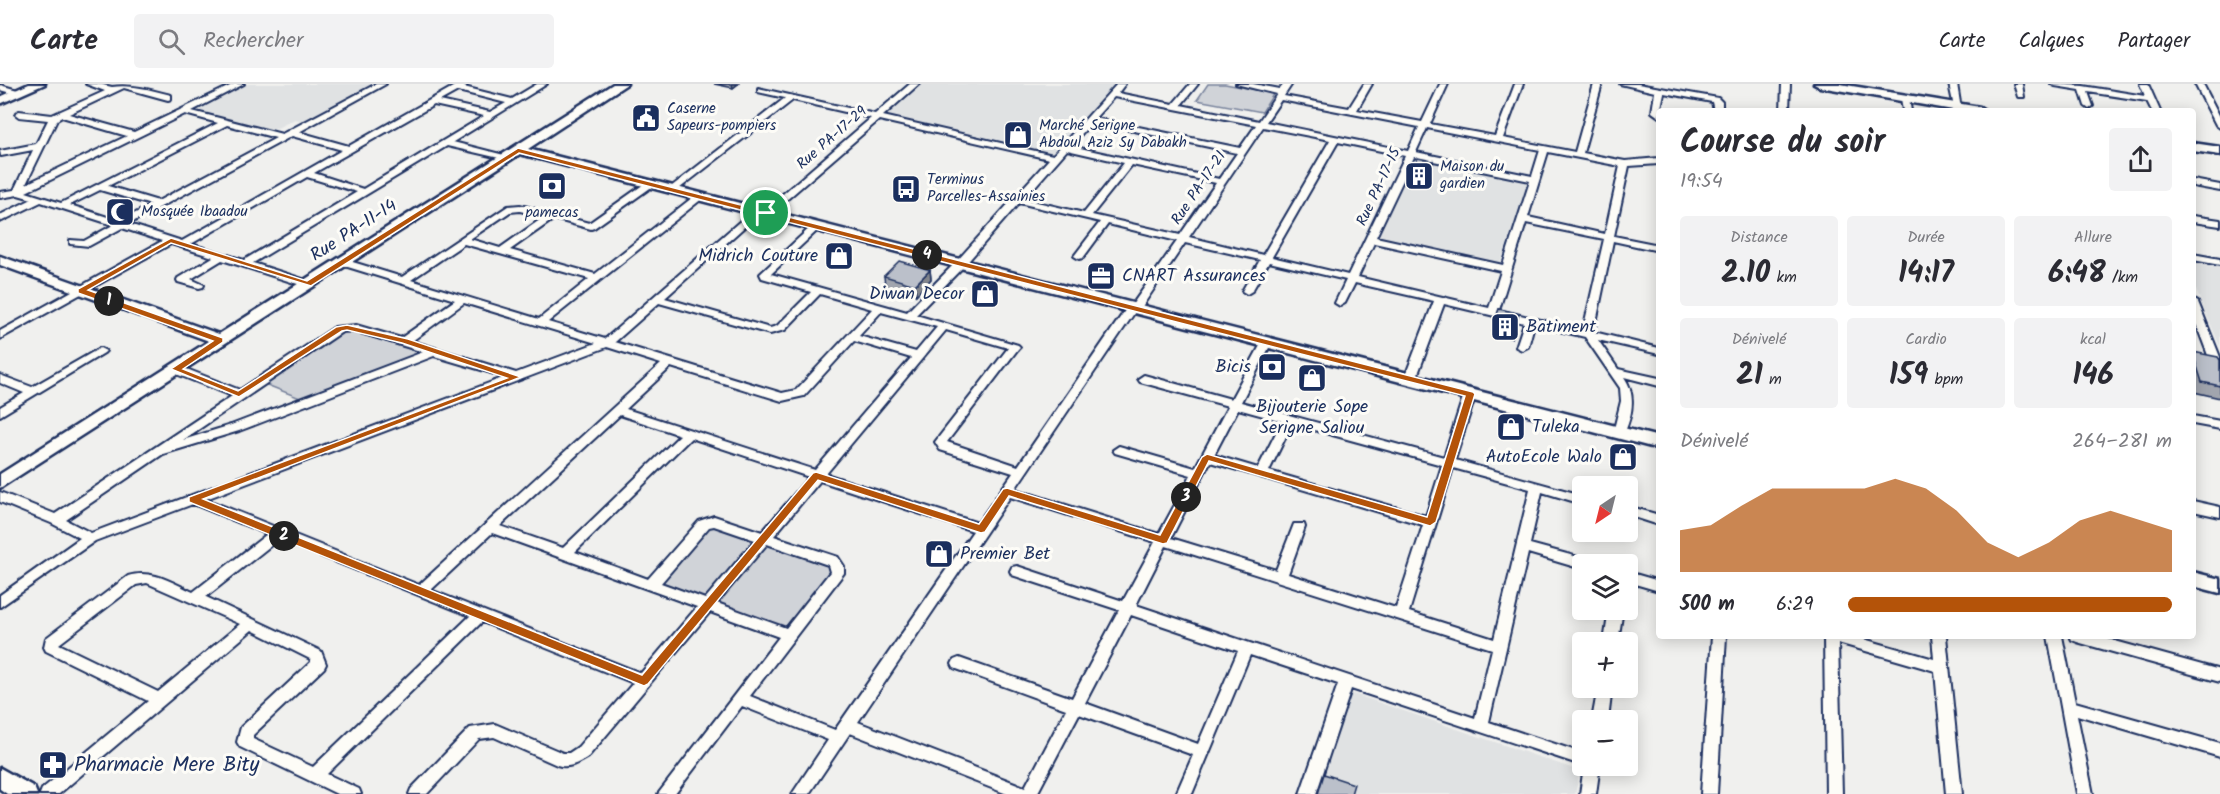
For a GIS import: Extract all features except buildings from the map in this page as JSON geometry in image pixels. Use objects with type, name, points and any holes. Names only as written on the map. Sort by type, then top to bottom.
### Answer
[{"type":"street","points":[[0,101],[39,84]]},
{"type":"street","points":[[90,84],[112,90]]},
{"type":"street","points":[[0,195],[18,192],[240,84]]},
{"type":"street","points":[[73,243],[85,244],[382,84]]},
{"type":"street","points":[[245,264],[543,84]]},
{"type":"street","name":"Rue PA-11-14","points":[[0,482],[621,84]]},
{"type":"street","name":"Rue PA-17-29","points":[[607,343],[915,84]]},
{"type":"street","points":[[909,316],[960,264],[1121,84]]},
{"type":"street","points":[[1175,107],[1194,84]]},
{"type":"street","points":[[1240,84],[1283,91],[1352,111],[1625,164],[1656,162]]},
{"type":"street","points":[[1352,111],[1368,84]]},
{"type":"street","name":"Rue PA-17-15","points":[[1340,303],[1444,84]]},
{"type":"street","points":[[1498,139],[1519,84]]},
{"type":"street","points":[[1578,155],[1598,84]]},
{"type":"street","points":[[1624,84],[1718,101],[1718,108]]},
{"type":"street","points":[[1785,108],[1786,84]]},
{"type":"street","points":[[1820,84],[1858,87],[1906,105],[1964,108]]},
{"type":"street","points":[[1953,84],[1958,107]]},
{"type":"street","points":[[2018,84],[2021,95]]},
{"type":"street","points":[[2055,84],[2150,99]]},
{"type":"street","points":[[2104,84],[2131,96]]},
{"type":"street","points":[[2144,84],[2154,108]]},
{"type":"street","points":[[2199,84],[2220,125]]},
{"type":"street","points":[[18,192],[57,116],[125,85],[168,97]]},
{"type":"street","points":[[183,244],[461,86],[514,102]]},
{"type":"street","points":[[0,87],[18,93]]},
{"type":"street","points":[[2083,88],[2090,106]]},
{"type":"street","points":[[761,90],[1054,158]]},
{"type":"street","points":[[1657,108],[1660,90]]},
{"type":"street","name":"Rue PA-17-21","points":[[800,794],[1283,91]]},
{"type":"street","points":[[1112,94],[1535,179]]},
{"type":"street","points":[[672,189],[791,97]]},
{"type":"street","points":[[434,102],[492,115]]},
{"type":"street","points":[[184,111],[350,149]]},
{"type":"street","points":[[19,114],[57,116],[135,135]]},
{"type":"street","points":[[1089,119],[1242,151]]},
{"type":"street","points":[[62,206],[226,122]]},
{"type":"street","points":[[1247,291],[1335,139]]},
{"type":"street","points":[[445,143],[505,158]]},
{"type":"street","points":[[1,153],[40,146]]},
{"type":"street","points":[[1064,147],[1222,182]]},
{"type":"street","points":[[1493,312],[1545,148]]},
{"type":"street","points":[[2196,148],[2220,152]]},
{"type":"street","points":[[518,150],[1656,442]]},
{"type":"street","points":[[1086,216],[1130,162]]},
{"type":"street","points":[[1619,432],[1628,395],[1626,388],[1588,334],[1625,164]]},
{"type":"street","points":[[306,174],[365,192]]},
{"type":"street","points":[[403,281],[508,209],[520,208],[591,226],[650,184]]},
{"type":"street","points":[[2196,184],[2220,188]]},
{"type":"street","points":[[100,187],[158,204]]},
{"type":"street","points":[[18,192],[308,284]]},
{"type":"street","points":[[540,323],[700,196]]},
{"type":"street","points":[[0,219],[40,199]]},
{"type":"street","points":[[1017,200],[1656,350]]},
{"type":"street","points":[[502,251],[551,217]]},
{"type":"street","points":[[1522,219],[1656,247]]},
{"type":"street","points":[[2196,220],[2220,224]]},
{"type":"street","points":[[1079,256],[1106,221]]},
{"type":"street","points":[[817,226],[765,274],[767,278],[1014,347],[941,445],[1021,471]]},
{"type":"street","points":[[1371,239],[1506,269]]},
{"type":"street","points":[[0,336],[171,240]]},
{"type":"street","points":[[462,240],[596,279]]},
{"type":"street","points":[[199,285],[182,280],[222,256]]},
{"type":"street","points":[[2196,258],[2220,262]]},
{"type":"street","points":[[0,260],[220,340]]},
{"type":"street","points":[[342,262],[782,397],[800,393],[879,308]]},
{"type":"street","points":[[658,299],[770,331],[781,328],[818,291]]},
{"type":"street","points":[[405,341],[463,299]]},
{"type":"street","points":[[1410,379],[1440,300]]},
{"type":"street","points":[[1522,347],[1530,321]]},
{"type":"street","points":[[2197,321],[2215,349],[2220,371]]},
{"type":"street","points":[[417,794],[475,733],[486,729],[495,730],[562,760],[572,759],[583,752],[944,326]]},
{"type":"street","points":[[56,520],[239,394],[339,329],[356,328],[405,341],[516,377]]},
{"type":"street","points":[[851,337],[918,356]]},
{"type":"street","points":[[740,699],[843,731],[1027,794],[1076,706],[1267,342]]},
{"type":"street","points":[[0,602],[90,538],[607,343]]},
{"type":"street","points":[[0,412],[100,351]]},
{"type":"street","points":[[154,453],[235,429],[436,351]]},
{"type":"street","points":[[421,591],[670,362]]},
{"type":"street","points":[[175,369],[239,394]]},
{"type":"street","points":[[1613,371],[1656,380]]},
{"type":"street","points":[[0,379],[33,392]]},
{"type":"street","points":[[1144,379],[1572,496]]},
{"type":"street","points":[[1401,615],[1470,394]]},
{"type":"street","points":[[617,410],[981,529]]},
{"type":"street","points":[[1262,473],[1289,418]]},
{"type":"street","points":[[2196,421],[2220,425]]},
{"type":"street","points":[[565,554],[688,434]]},
{"type":"street","points":[[1119,450],[1198,473]]},
{"type":"street","points":[[1207,457],[1430,522]]},
{"type":"street","points":[[1481,726],[1537,486]]},
{"type":"street","points":[[1007,491],[1499,646]]},
{"type":"street","points":[[0,497],[56,520],[90,538]]},
{"type":"street","points":[[193,499],[644,681]]},
{"type":"street","points":[[2196,507],[2220,512]]},
{"type":"street","points":[[1638,514],[1656,519]]},
{"type":"street","points":[[651,585],[704,525],[714,521],[833,561],[837,566],[837,573],[666,794]]},
{"type":"street","points":[[490,527],[789,635]]},
{"type":"street","points":[[1280,577],[1299,527]]},
{"type":"street","points":[[195,598],[277,533]]},
{"type":"street","points":[[1523,547],[1572,561]]},
{"type":"street","points":[[1017,571],[1572,757]]},
{"type":"street","points":[[160,700],[52,649],[51,642],[133,580],[148,578],[251,623],[316,655],[319,664],[246,732],[245,742],[353,794]]},
{"type":"street","points":[[1638,580],[1656,585]]},
{"type":"street","points":[[2196,580],[2220,586]]},
{"type":"street","points":[[315,776],[480,615]]},
{"type":"street","points":[[48,794],[251,623]]},
{"type":"street","points":[[1709,794],[1719,639]]},
{"type":"street","points":[[1832,639],[1834,794]]},
{"type":"street","points":[[1939,639],[1954,794]]},
{"type":"street","points":[[2056,639],[2085,794]]},
{"type":"street","points":[[2088,639],[2220,676]]},
{"type":"street","points":[[1869,641],[1942,668]]},
{"type":"street","points":[[1184,794],[1246,648]]},
{"type":"street","points":[[959,664],[1202,752]]},
{"type":"street","points":[[1308,794],[1346,681]]},
{"type":"street","points":[[2068,706],[2220,750]]},
{"type":"street","points":[[1587,794],[1590,776]]},
{"type":"street","points":[[0,778],[26,794]]},
{"type":"shaded area","points":[[242,84],[377,84],[307,122],[295,119],[271,131],[191,109]]},
{"type":"shaded area","name":"Marché Serigne Abdoul Aziz Sy Dabakh","points":[[918,84],[1116,84],[1051,154],[881,115]]},
{"type":"shaded area","points":[[1208,84],[1225,84],[1274,93],[1262,112],[1197,100]]},
{"type":"shaded area","points":[[1416,158],[1529,181],[1500,264],[1377,238]]},
{"type":"shaded area","points":[[2196,261],[2220,265],[2220,346],[2196,290]]},
{"type":"shaded area","points":[[343,329],[424,353],[305,400],[262,383]]},
{"type":"shaded area","points":[[704,522],[835,568],[786,630],[651,580]]},
{"type":"shaded area","points":[[1351,693],[1572,768],[1572,776],[1579,776],[1575,794],[1318,794]]},
{"type":"place","name":"Caserne Sapeurs-pompiers","points":[[646,118]]},
{"type":"place","name":"Marché Serigne Abdoul Aziz Sy Dabakh","points":[[1018,135]]},
{"type":"place","name":"Maison du gardien","points":[[1419,176]]},
{"type":"place","name":"pamecas","points":[[552,186]]},
{"type":"place","name":"Terminus Parcelles-Assainies","points":[[906,189]]},
{"type":"place","name":"Mosquée Ibaadou","points":[[120,212]]},
{"type":"place","name":"Midrich Couture","points":[[839,256]]},
{"type":"place","name":"CNART Assurances","points":[[1101,276]]},
{"type":"place","name":"Diwan Decor","points":[[985,294]]},
{"type":"place","name":"Batiment","points":[[1505,327]]},
{"type":"place","name":"Bicis","points":[[1272,367]]},
{"type":"place","name":"Bijouterie Sope Serigne Saliou","points":[[1312,378]]},
{"type":"place","name":"Tuleka","points":[[1511,427]]},
{"type":"place","name":"AutoEcole Walo","points":[[1623,457]]},
{"type":"place","name":"Premier Bet","points":[[939,554]]},
{"type":"place","name":"Pharmacie Mere Bity","points":[[53,765]]},
{"type":"route","points":[[518,150],[766,213],[1470,394],[1430,522],[1207,457],[1163,540],[1007,491],[981,529],[816,475],[644,681],[193,499],[516,377],[405,341],[347,327],[339,329],[239,394],[175,369],[220,340],[81,291],[171,240],[308,284],[518,150]]}]
